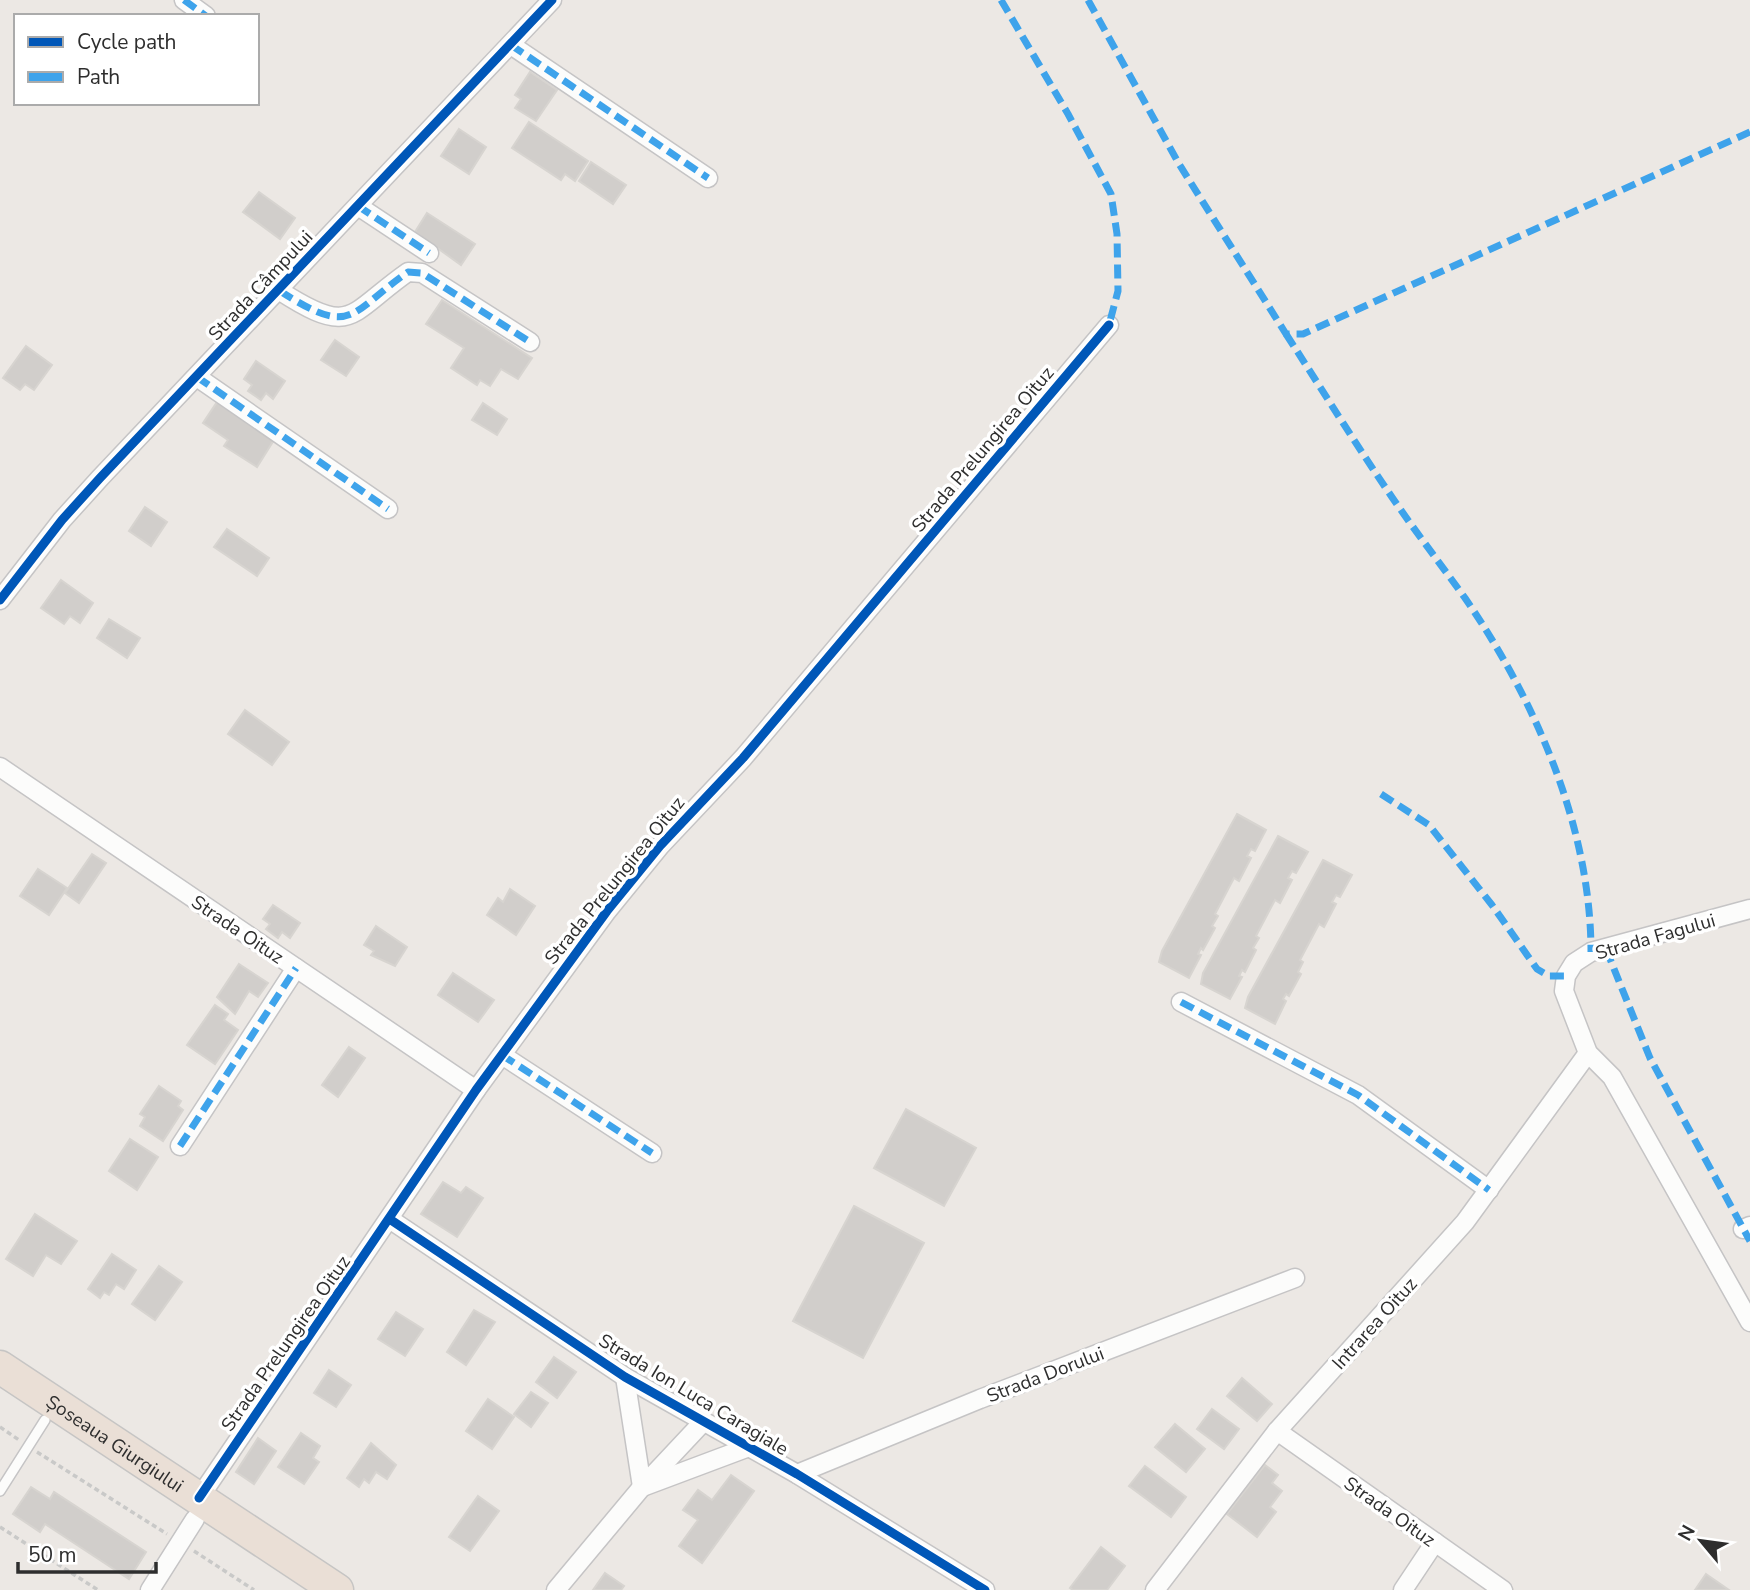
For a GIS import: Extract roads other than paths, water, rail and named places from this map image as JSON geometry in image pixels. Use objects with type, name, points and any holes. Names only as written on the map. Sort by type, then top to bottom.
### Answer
[{"type":"highway","name":"Șoseaua Giurgiului","points":[[0,1367],[191,1520],[337,1590]]},
{"type":"highway","name":"Șoseaua Giurgiului","points":[[0,1390],[191,1520],[303,1590]]},
{"type":"street","points":[[184,0],[203,14]]},
{"type":"street","name":"Strada Câmpului","points":[[0,600],[62,520],[552,0]]},
{"type":"street","points":[[511,45],[708,178]]},
{"type":"street","points":[[358,206],[429,253]]},
{"type":"street","points":[[280,291],[328,317],[349,318],[408,272],[422,272],[530,342]]},
{"type":"street","name":"Strada Prelungirea Oituz","points":[[150,1590],[191,1520],[476,1090],[599,921],[653,855],[743,758],[1110,325]]},
{"type":"street","points":[[197,377],[388,509]]},
{"type":"street","name":"Strada Oituz","points":[[0,767],[476,1090]]},
{"type":"street","name":"Strada Fagului","points":[[1588,1052],[1564,991],[1566,976],[1574,963],[1591,952],[1750,909]]},
{"type":"street","points":[[180,1146],[296,968]]},
{"type":"street","points":[[1181,1002],[1295,1059],[1357,1095],[1489,1190]]},
{"type":"street","points":[[1588,1052],[1612,1077],[1750,1322]]},
{"type":"street","name":"Intrarea Oituz","points":[[1155,1590],[1277,1431],[1439,1252],[1489,1190],[1588,1052]]},
{"type":"street","points":[[502,1055],[652,1153]]},
{"type":"street","name":"Strada Ion Luca Caragiale","points":[[391,1220],[625,1377],[797,1474],[985,1590]]},
{"type":"street","name":"Strada Dorului","points":[[797,1474],[980,1399],[1295,1278]]},
{"type":"street","points":[[625,1377],[642,1487]]},
{"type":"street","points":[[556,1590],[642,1487],[703,1422]]},
{"type":"street","name":"Strada Oituz","points":[[1277,1431],[1503,1590]]},
{"type":"street","points":[[642,1487],[749,1447]]},
{"type":"street","points":[[1402,1590],[1435,1542]]},
{"type":"lane","points":[[0,1490],[45,1420]]}]
